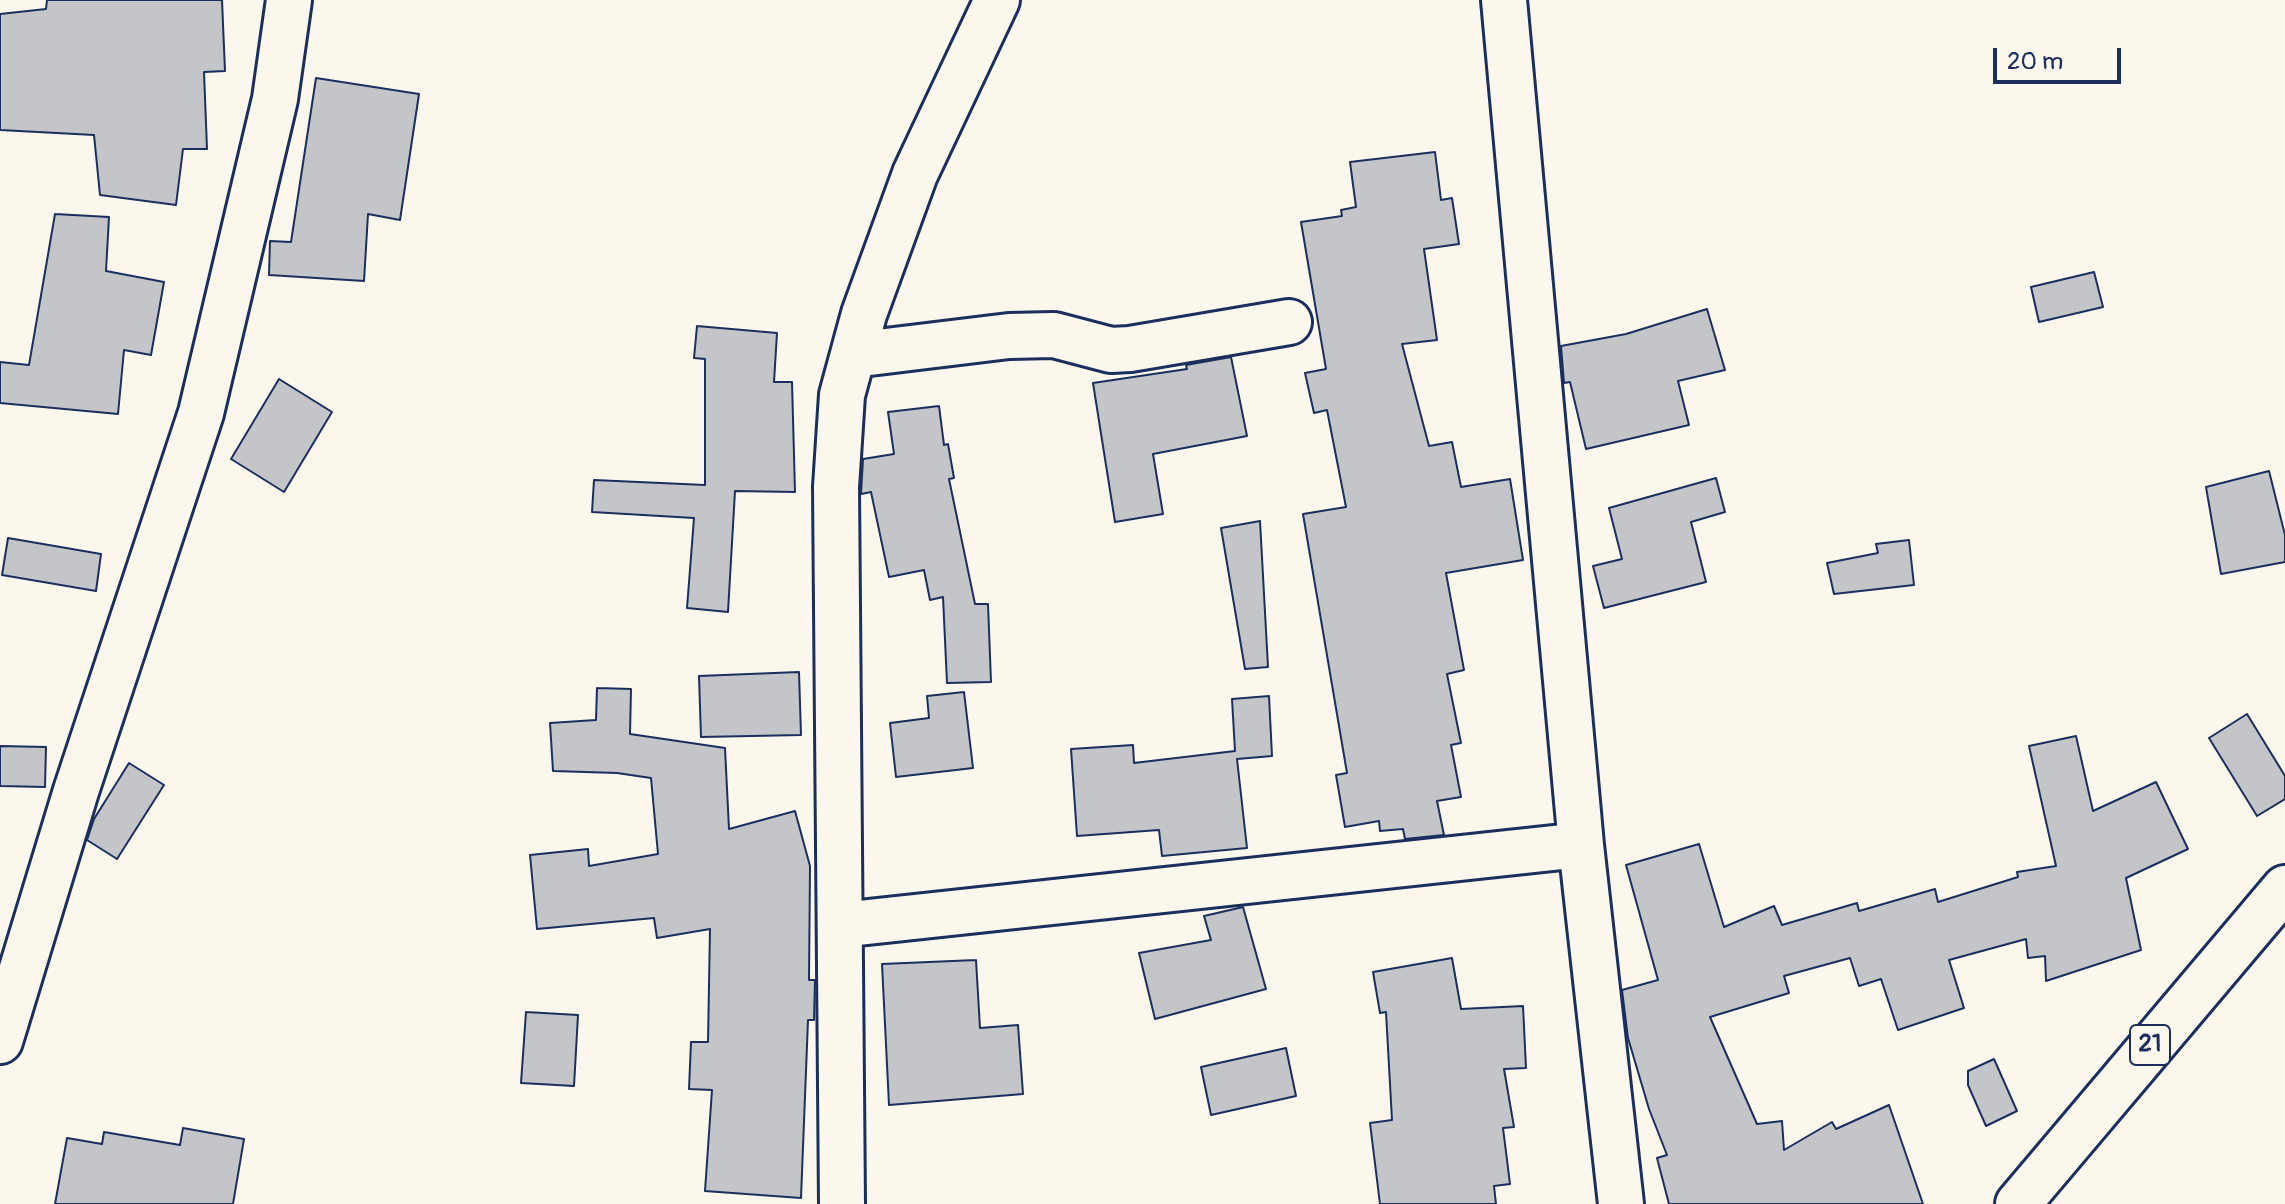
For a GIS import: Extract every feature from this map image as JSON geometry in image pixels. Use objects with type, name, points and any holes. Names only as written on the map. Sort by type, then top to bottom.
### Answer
[{"type":"main road","points":[[0,1041],[76,791],[201,413],[275,99],[289,0]]},
{"type":"main road","points":[[842,1204],[836,487],[842,395],[864,314],[915,174],[997,0]]},
{"type":"main road","points":[[1504,0],[1581,845],[1621,1204]]},
{"type":"main road","points":[[853,355],[1009,336],[1054,335],[1111,350],[1130,349],[1289,322]]},
{"type":"main road","points":[[840,925],[1581,845]]},
{"type":"main road","name":"21","points":[[2018,1204],[2285,888]]},
{"type":"building","points":[[47,0],[222,0],[225,71],[204,72],[207,149],[183,149],[176,205],[100,195],[94,135],[0,130],[0,14],[46,9]]},
{"type":"building","points":[[316,78],[419,94],[400,220],[368,214],[364,281],[269,275],[270,241],[291,242]]},
{"type":"building","points":[[1435,152],[1441,200],[1452,198],[1459,244],[1424,249],[1437,340],[1402,344],[1429,446],[1452,442],[1461,487],[1510,479],[1523,560],[1446,573],[1464,670],[1447,674],[1461,743],[1451,745],[1461,797],[1437,801],[1444,835],[1405,839],[1403,829],[1380,831],[1379,821],[1345,827],[1336,775],[1347,773],[1303,514],[1346,507],[1327,410],[1314,413],[1305,373],[1326,369],[1301,222],[1342,216],[1341,210],[1356,207],[1350,162]]},
{"type":"building","points":[[55,214],[109,217],[106,271],[164,282],[151,355],[124,350],[118,414],[0,403],[0,362],[29,365]]},
{"type":"building","points":[[2094,272],[2103,307],[2039,322],[2031,287]]},
{"type":"building","points":[[1707,309],[1725,370],[1678,381],[1689,425],[1586,449],[1570,382],[1564,383],[1561,346],[1626,334]]},
{"type":"building","points":[[697,326],[777,333],[774,382],[792,382],[795,492],[735,491],[728,612],[687,608],[694,518],[592,512],[594,480],[705,485],[705,359],[694,358]]},
{"type":"building","points":[[1231,357],[1247,436],[1153,454],[1163,514],[1115,522],[1093,383],[1187,369],[1186,365]]},
{"type":"building","points":[[279,379],[332,412],[284,492],[231,459]]},
{"type":"building","points":[[939,406],[944,445],[948,444],[954,478],[949,479],[975,604],[988,604],[991,682],[947,683],[943,597],[930,600],[924,570],[889,577],[871,492],[861,494],[863,459],[894,454],[888,412]]},
{"type":"building","points":[[2269,471],[2285,535],[2285,562],[2221,574],[2206,487]]},
{"type":"building","points":[[1716,478],[1725,512],[1691,522],[1706,582],[1604,608],[1593,566],[1622,559],[1609,508]]},
{"type":"building","points":[[1260,521],[1268,667],[1245,669],[1221,528]]},
{"type":"building","points":[[8,538],[101,554],[96,591],[2,575]]},
{"type":"building","points":[[1909,540],[1914,585],[1834,594],[1827,563],[1878,553],[1876,544]]},
{"type":"building","points":[[799,672],[801,735],[701,737],[699,676]]},
{"type":"building","points":[[597,688],[631,689],[630,734],[725,748],[729,829],[795,811],[810,866],[809,980],[815,980],[814,1020],[808,1020],[801,1198],[705,1191],[712,1090],[689,1089],[691,1042],[708,1042],[710,929],[657,938],[654,918],[537,929],[530,855],[588,849],[589,866],[658,854],[651,778],[617,773],[553,771],[550,723],[596,720]]},
{"type":"building","points":[[964,692],[973,768],[896,777],[890,723],[929,718],[927,696]]},
{"type":"building","points":[[1269,696],[1272,756],[1237,759],[1247,848],[1162,856],[1159,830],[1077,836],[1071,749],[1133,745],[1134,763],[1235,751],[1232,699]]},
{"type":"building","points":[[2247,714],[2285,776],[2285,799],[2257,816],[2209,738]]},
{"type":"building","points":[[2076,736],[2093,811],[2156,782],[2188,849],[2126,878],[2141,950],[2046,981],[2045,956],[2028,958],[2026,939],[1949,960],[1964,1008],[1898,1030],[1881,979],[1859,986],[1850,958],[1784,976],[1789,993],[1710,1017],[1757,1124],[1782,1121],[1784,1150],[1832,1122],[1836,1129],[1889,1105],[1923,1204],[1669,1204],[1657,1158],[1667,1155],[1649,1109],[1628,1038],[1622,990],[1658,980],[1626,865],[1699,844],[1724,927],[1774,906],[1782,925],[1857,903],[1859,911],[1935,889],[1938,902],[2018,877],[2017,872],[2056,866],[2029,746]]},
{"type":"building","points":[[0,746],[46,747],[45,787],[0,786]]},
{"type":"building","points":[[129,763],[164,785],[117,859],[87,840],[94,819]]},
{"type":"building","points":[[1243,907],[1266,989],[1155,1019],[1139,953],[1211,940],[1204,916]]},
{"type":"building","points":[[1452,958],[1461,1009],[1523,1006],[1526,1068],[1504,1069],[1514,1127],[1503,1128],[1510,1184],[1494,1186],[1496,1204],[1380,1204],[1370,1123],[1392,1120],[1386,1012],[1380,1013],[1373,972]]},
{"type":"building","points":[[976,960],[980,1028],[1018,1025],[1023,1094],[889,1105],[882,964]]},
{"type":"building","points":[[526,1012],[578,1015],[574,1086],[521,1083]]},
{"type":"building","points":[[1286,1048],[1296,1096],[1211,1115],[1201,1067]]},
{"type":"building","points":[[1994,1059],[2017,1111],[1986,1126],[1968,1085],[1968,1071]]},
{"type":"building","points":[[183,1128],[244,1139],[233,1204],[55,1204],[67,1138],[102,1144],[104,1132],[180,1145]]}]
